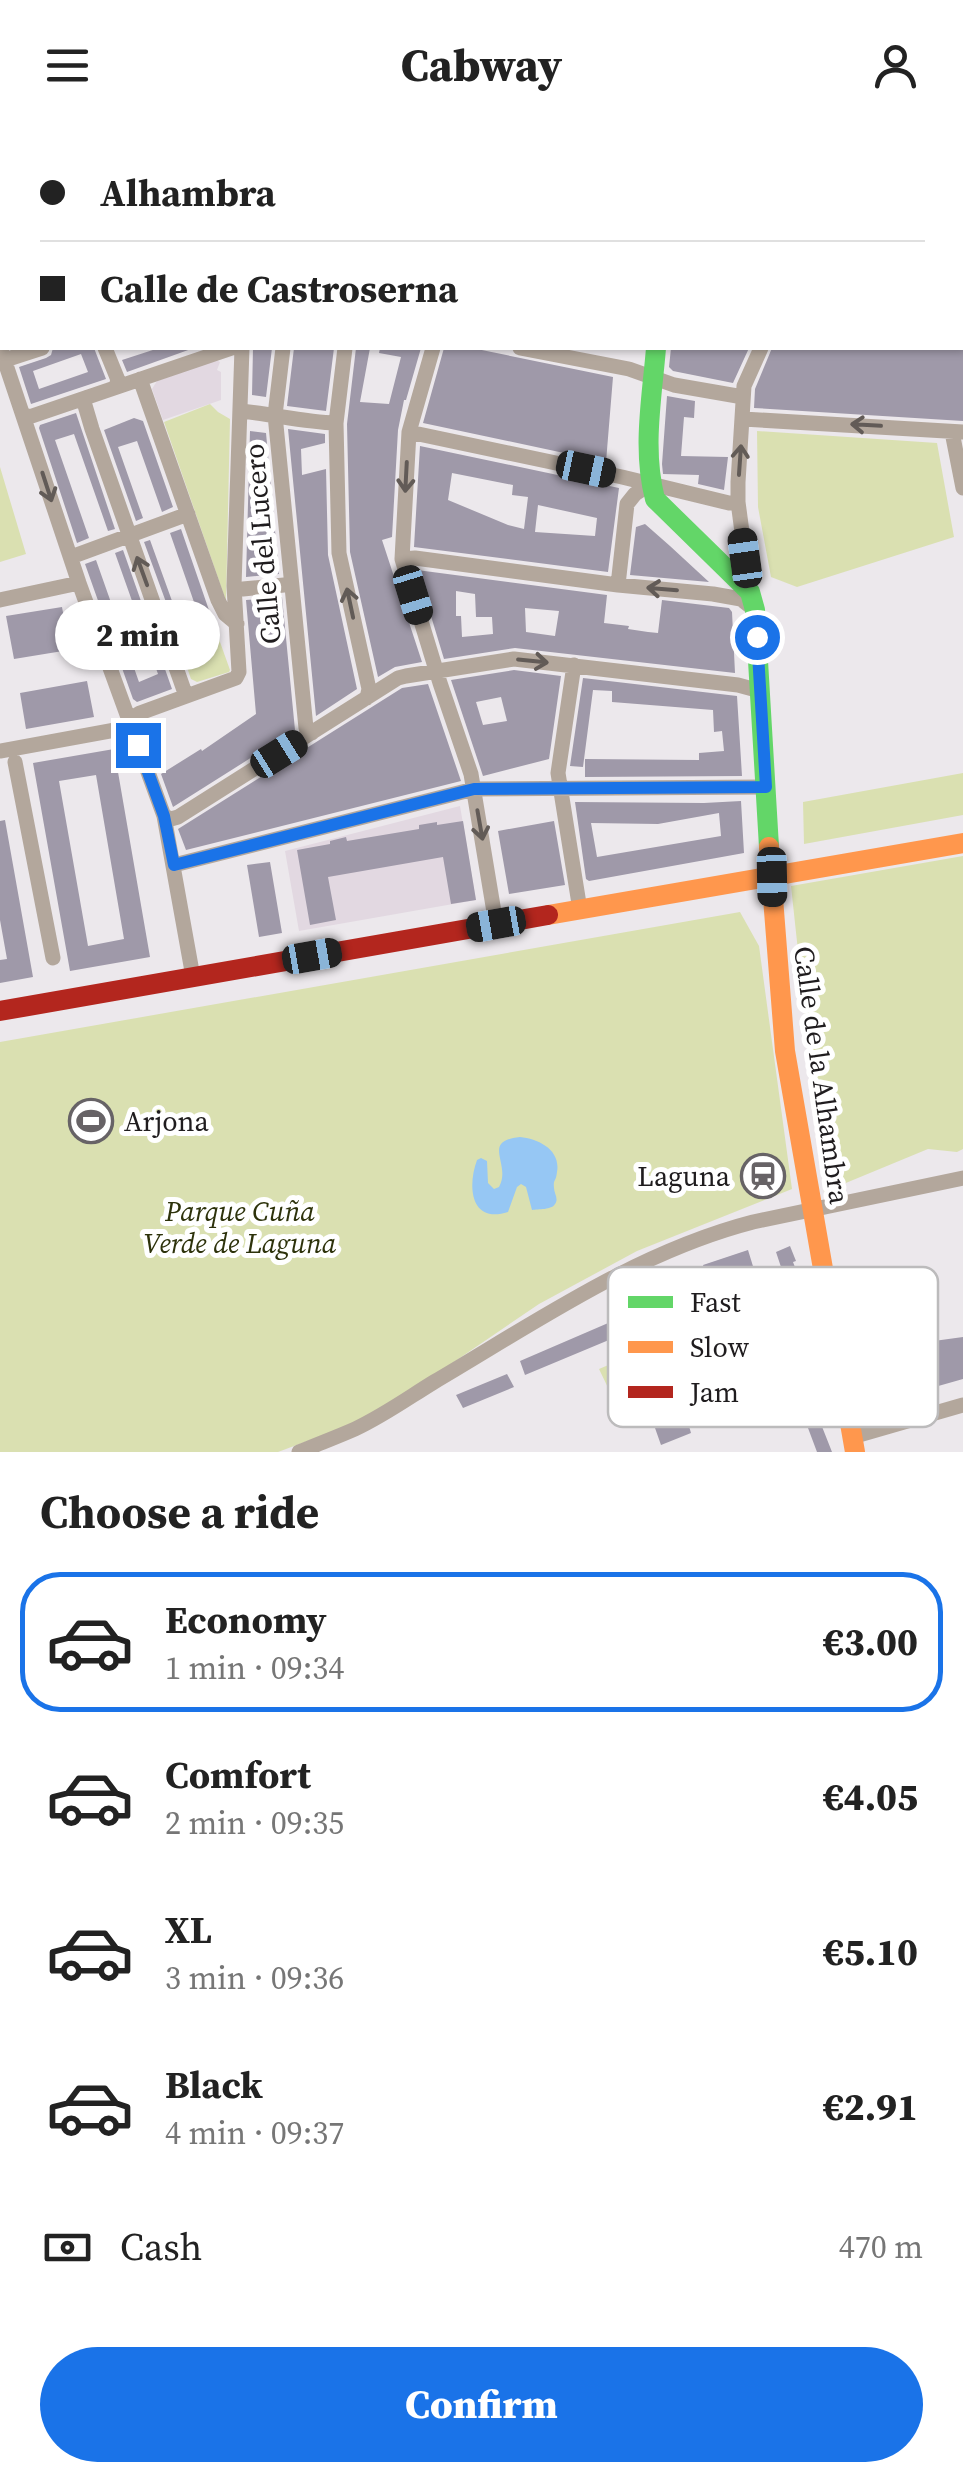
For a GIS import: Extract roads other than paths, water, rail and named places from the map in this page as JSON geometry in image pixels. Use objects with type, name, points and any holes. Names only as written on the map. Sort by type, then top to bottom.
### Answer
[{"type":"main road","points":[[656,350],[648,458],[655,499],[752,601]]},
{"type":"main road","name":"Calle de la Alhambra","points":[[752,601],[785,1051],[822,1267]]},
{"type":"main road","points":[[0,1011],[963,843]]},
{"type":"street","points":[[29,350],[2,354],[79,584],[164,816],[193,978]]},
{"type":"street","points":[[107,350],[118,380],[116,386]]},
{"type":"street","points":[[24,416],[226,350]]},
{"type":"street","points":[[0,751],[126,728],[140,713],[236,678],[239,672],[234,586],[242,350]]},
{"type":"street","name":"Calle del Lucero","points":[[283,350],[275,415],[306,728],[312,732]]},
{"type":"street","points":[[346,350],[336,423],[339,553],[369,688],[367,698]]},
{"type":"street","points":[[432,350],[408,432],[402,559],[472,774],[496,924]]},
{"type":"street","points":[[530,350],[630,369],[674,384],[744,396]]},
{"type":"street","name":"Calle de la Alhambra","points":[[752,601],[738,502],[744,386],[760,350]]},
{"type":"street","points":[[140,379],[218,600],[236,624]]},
{"type":"street","points":[[88,397],[84,402],[87,412],[186,696]]},
{"type":"street","points":[[240,411],[336,423]]},
{"type":"street","points":[[743,419],[957,432],[963,488]]},
{"type":"street","points":[[408,432],[602,472],[729,504],[738,502]]},
{"type":"street","points":[[618,585],[627,504],[650,485]]},
{"type":"street","points":[[70,556],[188,514]]},
{"type":"street","points":[[402,559],[752,601]]},
{"type":"street","points":[[0,600],[79,584]]},
{"type":"street","points":[[243,590],[284,585]]},
{"type":"street","points":[[164,816],[178,816],[398,678],[514,659],[760,691]]},
{"type":"street","points":[[574,666],[558,773],[580,910]]},
{"type":"street","points":[[16,762],[52,958]]},
{"type":"street","points":[[174,865],[474,789],[766,787]]},
{"type":"street","points":[[632,1267],[733,1227],[963,1178]]},
{"type":"street","points":[[299,1452],[357,1428],[608,1281]]},
{"type":"street","points":[[938,1414],[963,1405]]},
{"type":"street","points":[[854,1444],[902,1427]]},
{"type":"water","points":[[520,1137],[541,1143],[556,1158],[556,1202],[551,1207],[532,1210],[526,1187],[521,1184],[508,1212],[486,1213],[479,1208],[473,1191],[477,1160],[487,1161],[488,1183],[494,1189],[499,1187],[499,1149],[508,1139]]},
{"type":"place","name":"Arjona","points":[[91,1121]]},
{"type":"place","name":"Laguna","points":[[763,1176]]},
{"type":"park label","name":"Parque Cuña Verde de Laguna","points":[[240,1227]]}]
